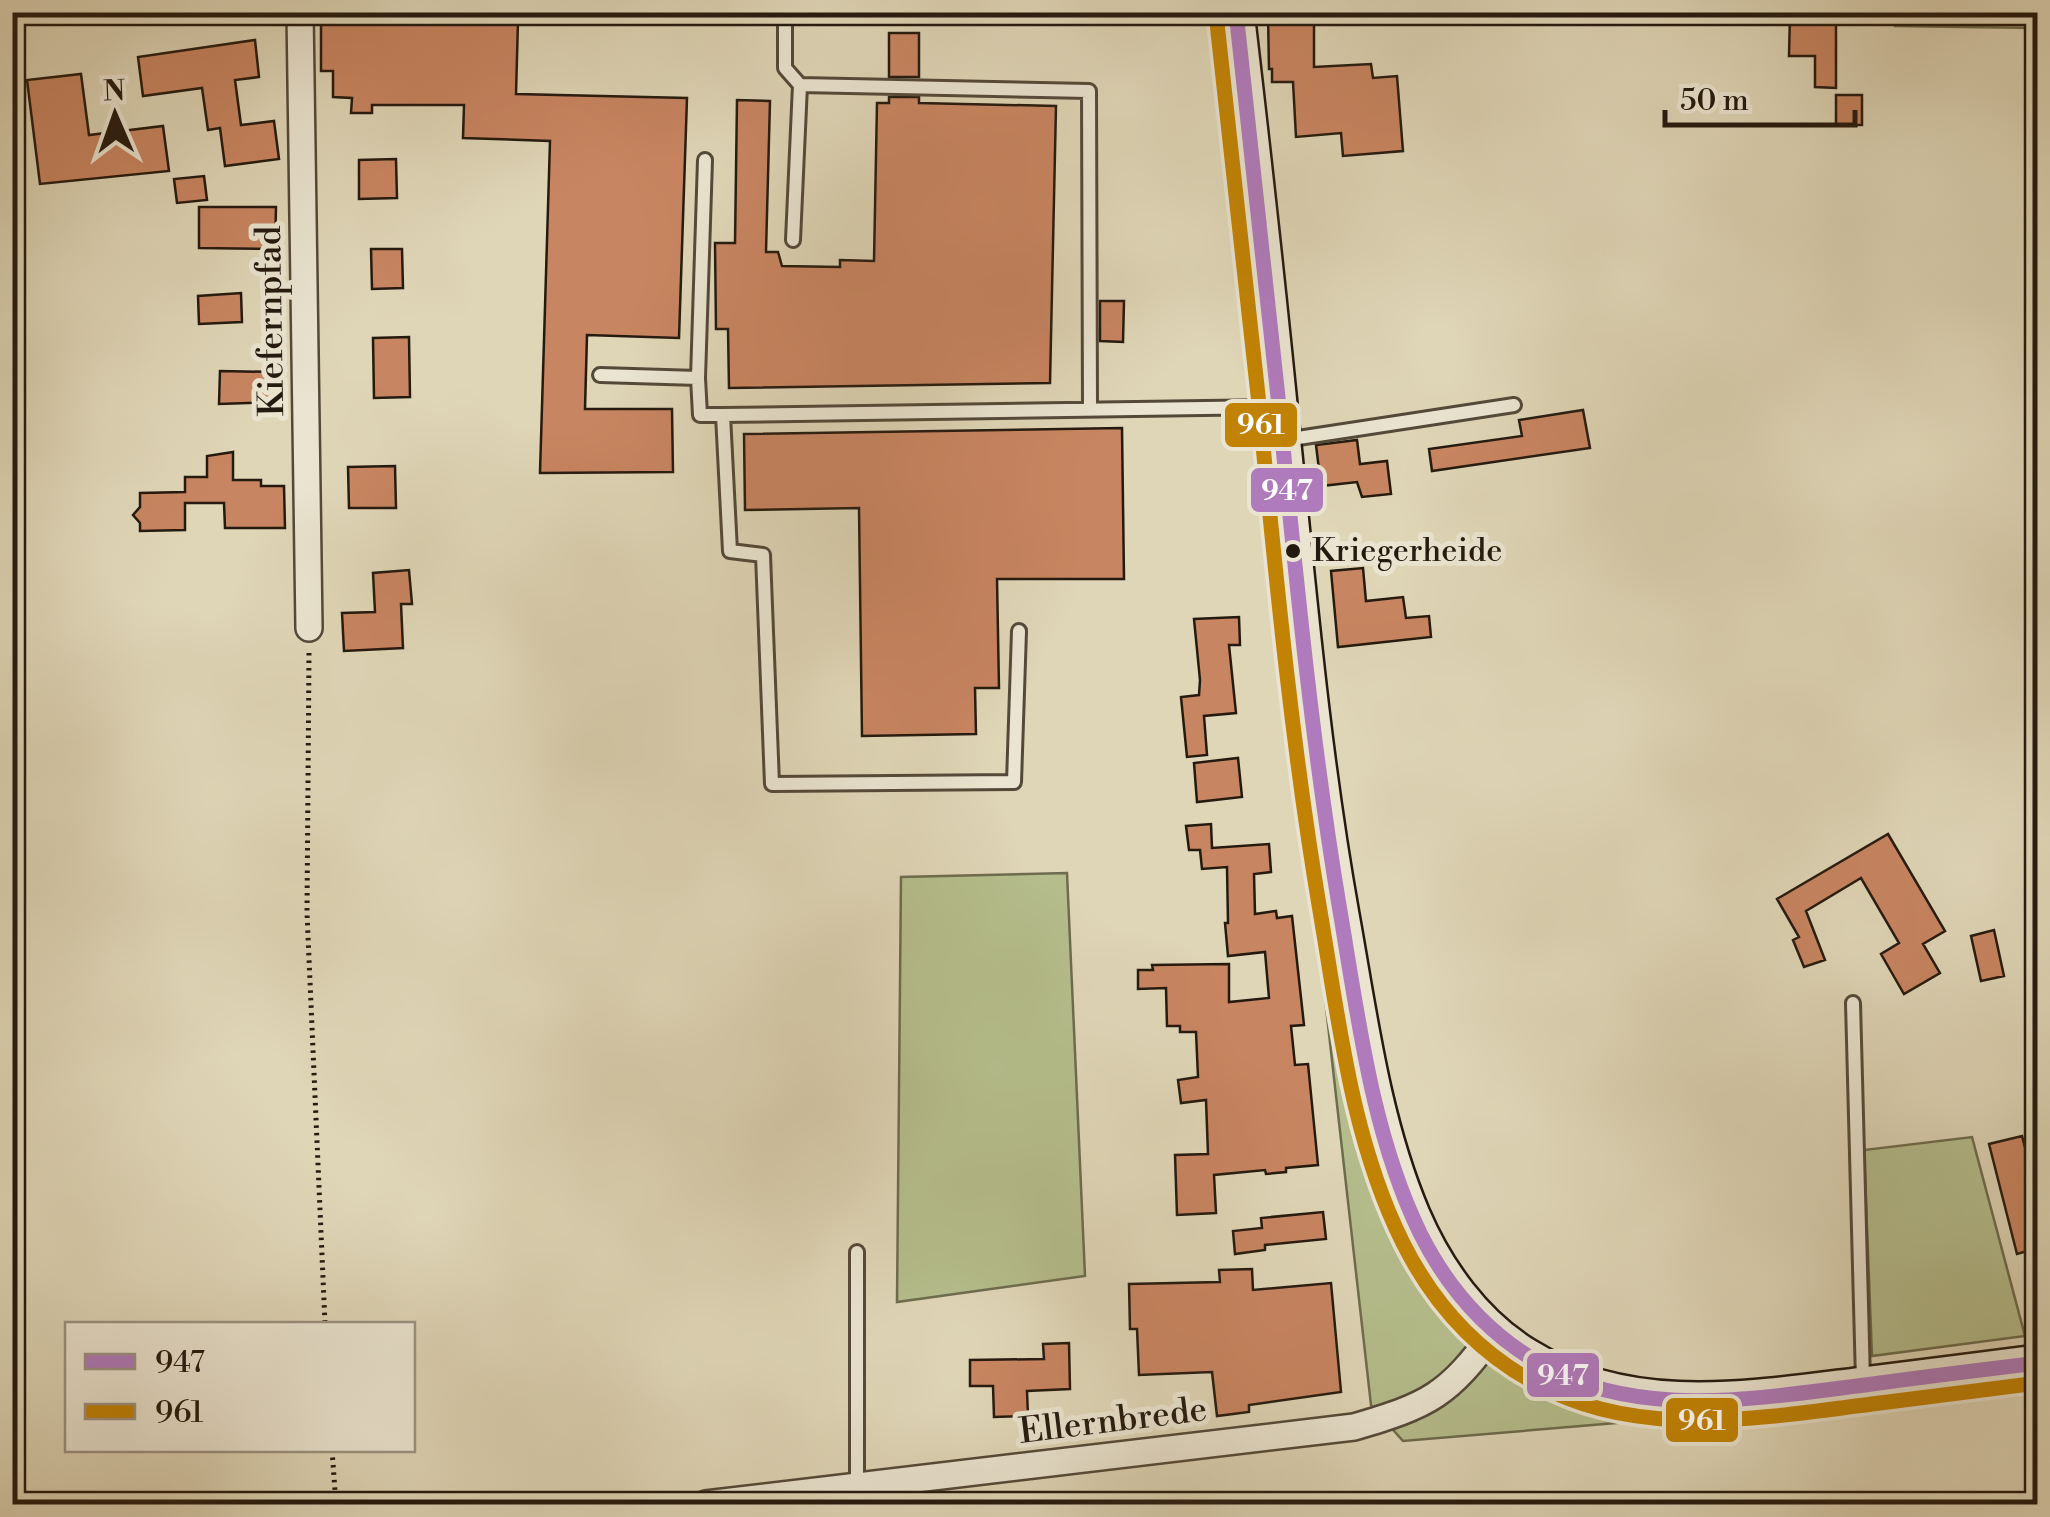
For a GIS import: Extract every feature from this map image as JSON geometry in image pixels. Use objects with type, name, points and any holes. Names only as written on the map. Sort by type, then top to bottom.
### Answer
[{"type":"street","name":"Kiefernpfad","points":[[300,12],[309,628]]},
{"type":"street","points":[[1236,12],[1323,813],[1372,1078],[1398,1180],[1426,1245],[1467,1306],[1526,1356],[1606,1390],[1646,1398],[1689,1402],[1742,1400],[2038,1363]]},
{"type":"street","name":"Ellernbrede","points":[[706,1504],[1354,1427],[1405,1413],[1440,1395],[1495,1331]]},
{"type":"lane","points":[[785,12],[785,68],[800,85],[793,240]]},
{"type":"lane","points":[[800,85],[1089,90],[1090,408]]},
{"type":"lane","points":[[705,160],[700,416],[1090,408],[1281,424],[1514,406]]},
{"type":"lane","points":[[600,375],[698,378]]},
{"type":"lane","points":[[723,414],[730,551],[763,554],[772,784],[1014,782],[1019,631]]},
{"type":"lane","points":[[1853,1003],[1864,1385]]},
{"type":"lane","points":[[857,1252],[858,1486]]},
{"type":"path","points":[[309,628],[308,913],[325,1322]]},
{"type":"path","points":[[332,1452],[336,1504]]},
{"type":"green space","points":[[1894,13],[2037,13],[2037,28],[1895,26]]},
{"type":"green space","points":[[1067,873],[1085,1276],[897,1302],[901,877]]},
{"type":"green space","points":[[1321,963],[1348,1099],[1380,1201],[1401,1259],[1442,1317],[1463,1338],[1519,1369],[1664,1419],[1403,1441],[1371,1405]]},
{"type":"green space","points":[[1972,1137],[2025,1336],[1872,1356],[1864,1150]]},
{"type":"building","points":[[321,12],[461,12],[463,23],[518,21],[516,94],[687,98],[679,338],[587,335],[585,409],[672,409],[673,472],[540,473],[550,141],[463,138],[464,105],[372,105],[372,113],[351,113],[352,98],[333,97],[333,71],[321,71]]},
{"type":"building","points":[[1790,15],[1836,16],[1836,88],[1815,87],[1815,56],[1789,56]]},
{"type":"building","points":[[1268,16],[1314,16],[1314,67],[1371,64],[1373,78],[1397,76],[1403,151],[1343,156],[1341,133],[1296,137],[1293,82],[1272,82]]},
{"type":"building","points":[[889,33],[919,33],[919,77],[889,77]]},
{"type":"building","points":[[255,40],[259,77],[235,80],[241,125],[274,121],[279,159],[225,166],[220,128],[208,130],[202,88],[143,96],[138,57]]},
{"type":"building","points":[[81,74],[89,135],[163,126],[169,171],[40,184],[27,80]]},
{"type":"building","points":[[1836,95],[1862,95],[1862,125],[1836,125]]},
{"type":"building","points":[[889,97],[919,97],[919,103],[1056,106],[1050,383],[729,388],[728,329],[716,329],[715,243],[735,243],[737,100],[770,101],[766,252],[778,252],[782,266],[840,267],[840,260],[874,261],[877,103],[889,103]]},
{"type":"building","points":[[396,159],[397,198],[359,199],[359,160]]},
{"type":"building","points":[[204,176],[207,200],[177,203],[174,179]]},
{"type":"building","points":[[199,207],[276,207],[275,249],[199,248]]},
{"type":"building","points":[[371,249],[402,249],[403,288],[372,289]]},
{"type":"building","points":[[241,293],[242,322],[199,324],[198,296]]},
{"type":"building","points":[[1100,301],[1124,301],[1123,342],[1100,341]]},
{"type":"building","points":[[409,337],[410,397],[374,398],[373,338]]},
{"type":"building","points":[[220,371],[277,372],[276,402],[219,404]]},
{"type":"building","points":[[1583,410],[1590,448],[1432,471],[1429,449],[1522,436],[1519,420]]},
{"type":"building","points":[[1122,428],[1124,579],[997,579],[999,688],[975,688],[976,734],[862,736],[859,508],[745,510],[744,434]]},
{"type":"building","points":[[1357,440],[1360,464],[1387,461],[1391,494],[1362,497],[1357,482],[1321,486],[1316,445]]},
{"type":"building","points":[[233,452],[233,480],[261,480],[261,486],[284,486],[285,528],[225,528],[224,503],[185,503],[185,530],[140,531],[140,523],[133,515],[140,507],[140,493],[185,492],[185,477],[207,477],[207,456]]},
{"type":"building","points":[[395,466],[396,508],[349,508],[348,467]]},
{"type":"building","points":[[1363,568],[1366,601],[1403,597],[1406,618],[1429,616],[1431,637],[1338,647],[1331,571]]},
{"type":"building","points":[[409,570],[412,604],[401,604],[403,648],[344,651],[342,613],[375,612],[373,573]]},
{"type":"building","points":[[1239,617],[1240,645],[1229,645],[1236,713],[1204,716],[1207,755],[1187,757],[1181,697],[1199,695],[1200,680],[1194,619]]},
{"type":"building","points":[[1238,758],[1242,797],[1197,802],[1194,763]]},
{"type":"building","points":[[1211,824],[1212,848],[1269,844],[1271,872],[1254,874],[1255,914],[1276,911],[1277,918],[1292,916],[1304,1025],[1291,1026],[1295,1065],[1308,1064],[1318,1165],[1266,1174],[1265,1170],[1214,1175],[1216,1213],[1177,1215],[1175,1155],[1208,1154],[1206,1100],[1181,1103],[1178,1080],[1198,1077],[1196,1032],[1180,1032],[1180,1026],[1167,1026],[1166,988],[1138,989],[1138,970],[1153,970],[1152,965],[1229,964],[1229,1002],[1269,998],[1265,952],[1228,956],[1227,867],[1202,869],[1200,850],[1189,850],[1186,826]]},
{"type":"building","points":[[1888,834],[1945,931],[1923,944],[1940,973],[1904,994],[1881,954],[1899,943],[1861,878],[1806,911],[1825,960],[1804,967],[1793,940],[1799,937],[1777,899]]},
{"type":"building","points":[[1994,930],[2004,976],[1981,981],[1971,936]]},
{"type":"building","points":[[2022,1136],[2038,1197],[2038,1248],[2017,1254],[1989,1144]]},
{"type":"building","points":[[1323,1212],[1326,1239],[1265,1245],[1265,1250],[1235,1254],[1233,1231],[1262,1228],[1261,1218]]},
{"type":"building","points":[[1252,1269],[1253,1290],[1331,1283],[1341,1392],[1249,1405],[1249,1412],[1217,1416],[1212,1372],[1139,1375],[1137,1329],[1130,1329],[1129,1284],[1220,1282],[1219,1270]]},
{"type":"building","points":[[1069,1343],[1070,1389],[1027,1391],[1028,1416],[994,1417],[993,1386],[970,1386],[970,1360],[1044,1359],[1043,1344]]},
{"type":"transit line","name":"947","points":[[1236,12],[1304,652],[1329,842],[1378,1114],[1403,1194],[1432,1256],[1478,1316],[1516,1348],[1560,1374],[1596,1388],[1633,1396],[1711,1400],[1789,1395],[2038,1363]]},
{"type":"transit line","name":"961","points":[[1216,14],[1284,653],[1310,847],[1359,1122],[1386,1204],[1416,1267],[1465,1331],[1506,1365],[1553,1392],[1630,1415],[1670,1419],[1752,1418],[2038,1383]]},
{"type":"place","name":"Kriegerheide","points":[[1293,551]]}]
